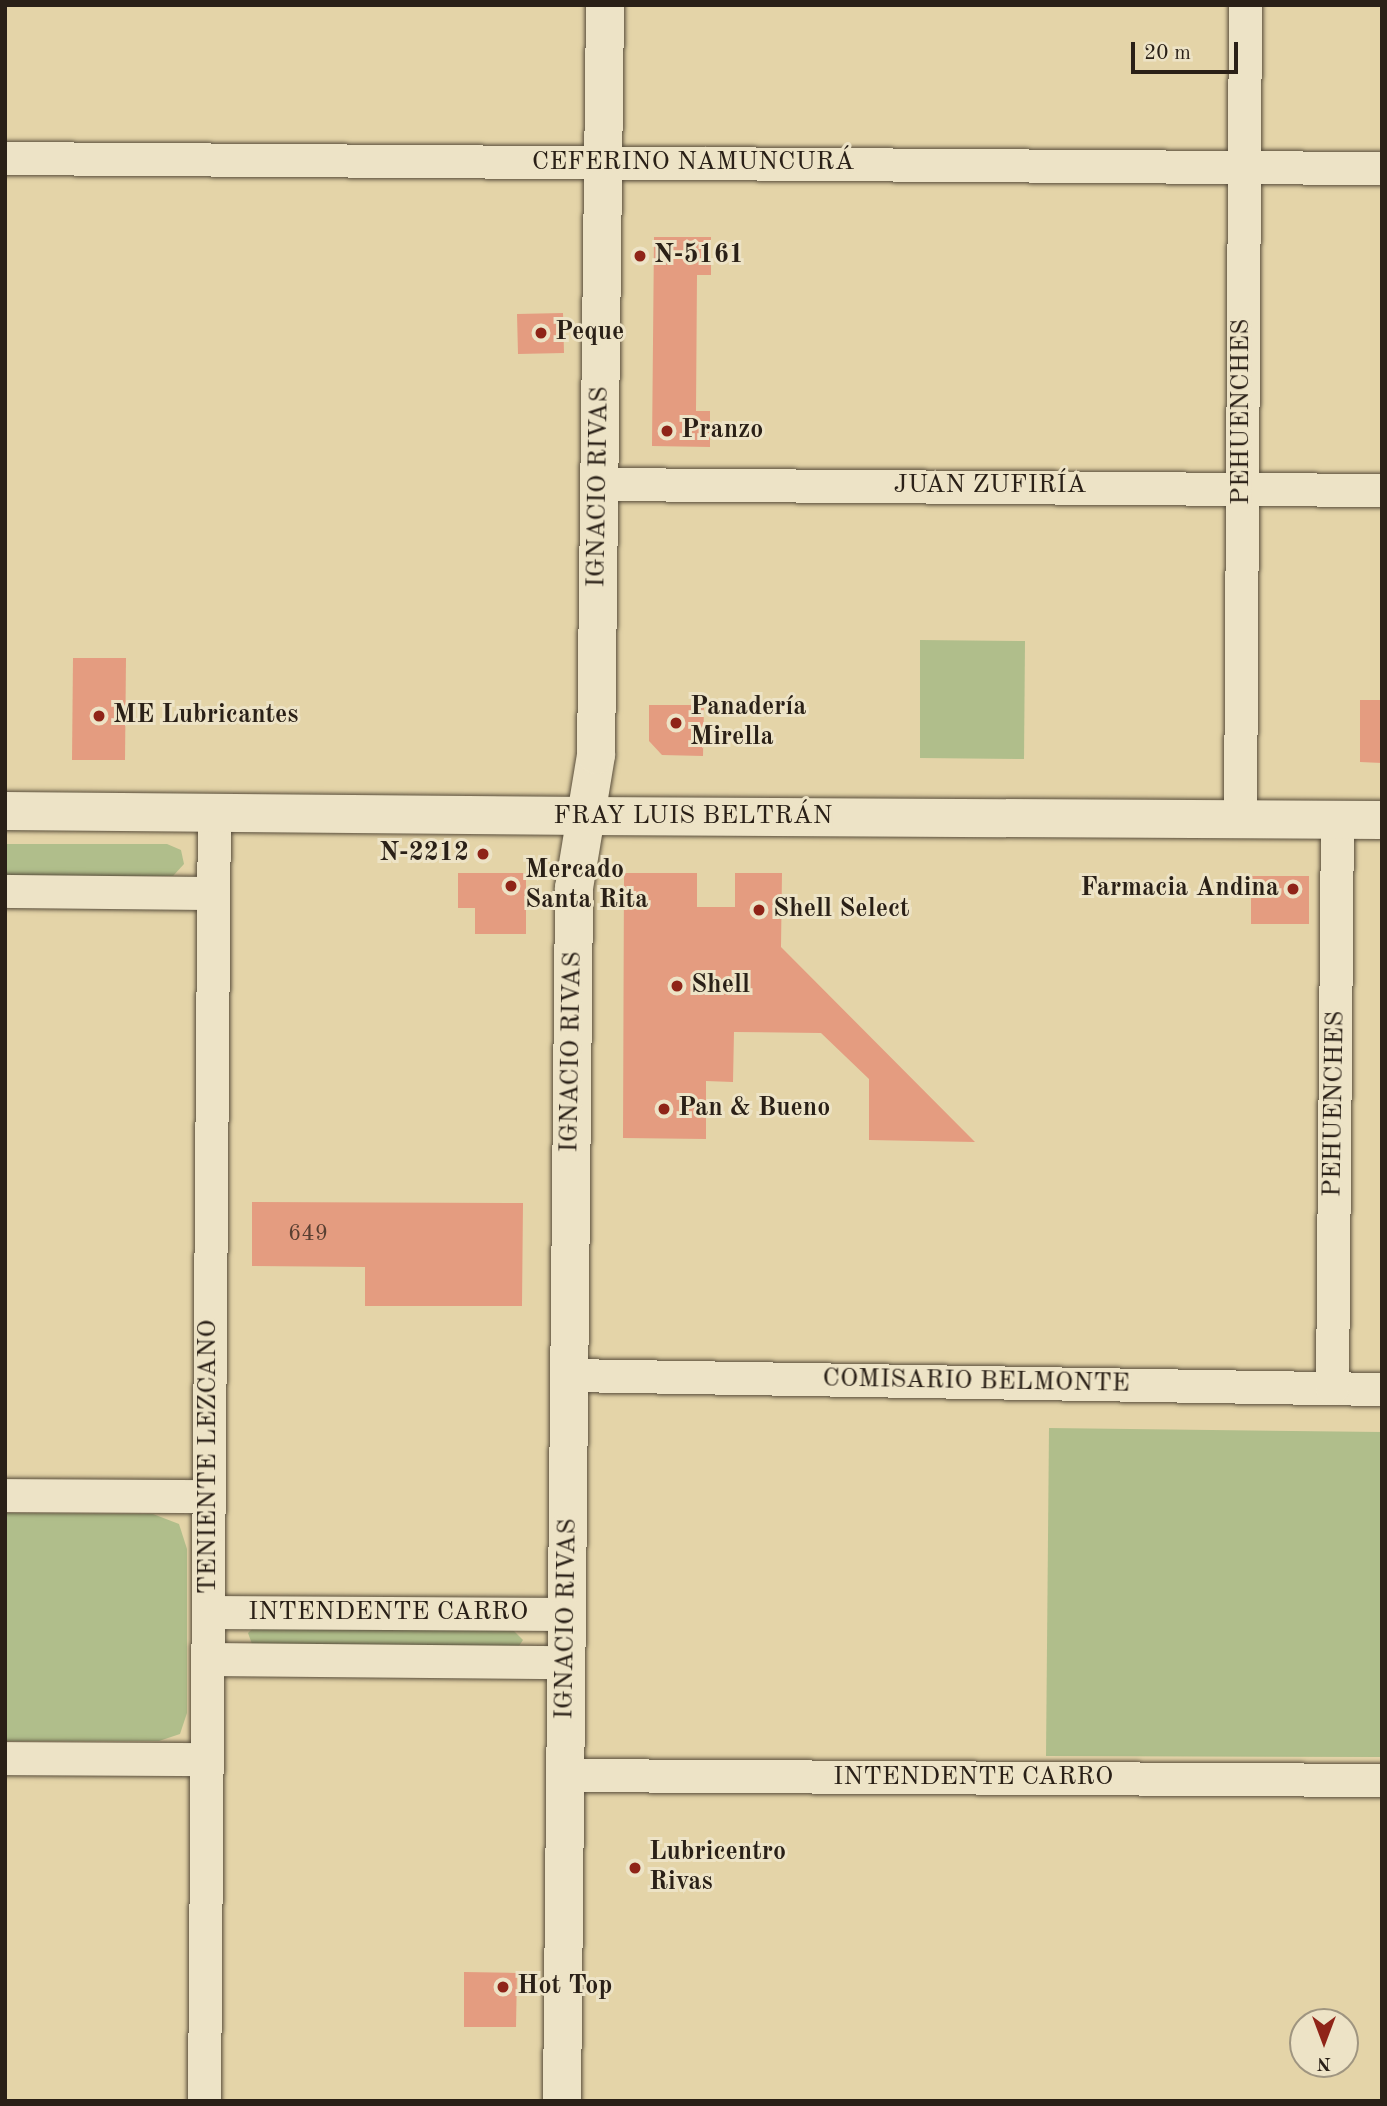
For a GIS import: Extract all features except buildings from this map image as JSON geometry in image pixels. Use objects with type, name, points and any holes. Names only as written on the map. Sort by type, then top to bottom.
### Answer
[{"type":"main road","name":"IGNACIO RIVAS","points":[[562,2101],[574,888],[596,755],[605,5]]},
{"type":"main road","name":"FRAY LUIS BELTRÁN","points":[[5,811],[1382,820]]},
{"type":"street","name":"PEHUENCHES","points":[[1240,819],[1245,5]]},
{"type":"street","name":"CEFERINO NAMUNCURÁ","points":[[5,158],[1382,168]]},
{"type":"street","name":"JUAN ZUFIRÍA","points":[[599,484],[1382,489]]},
{"type":"street","name":"TENIENTE LEZCANO","points":[[204,2101],[214,813]]},
{"type":"street","name":"PEHUENCHES","points":[[1332,1388],[1337,819]]},
{"type":"street","points":[[5,891],[213,893]]},
{"type":"street","name":"COMISARIO BELMONTE","points":[[569,1375],[1382,1388]]},
{"type":"street","points":[[5,1495],[209,1496]]},
{"type":"street","name":"INTENDENTE CARRO","points":[[208,1612],[567,1614]]},
{"type":"street","name":"INTENDENTE CARRO","points":[[208,1660],[566,1662]]},
{"type":"street","points":[[5,1758],[207,1759]]},
{"type":"street","name":"INTENDENTE CARRO","points":[[565,1775],[1382,1780]]},
{"type":"green space","points":[[920,640],[1025,641],[1024,759],[920,758]]},
{"type":"green space","points":[[5,844],[167,844],[181,850],[184,864],[173,876],[5,877]]},
{"type":"green space","points":[[1049,1428],[1382,1432],[1382,1757],[1046,1756]]},
{"type":"green space","points":[[5,1513],[153,1514],[179,1524],[187,1549],[187,1713],[180,1734],[159,1741],[5,1741]]},
{"type":"green space","points":[[252,1629],[513,1630],[523,1640],[519,1646],[252,1644],[248,1633]]},
{"type":"place","name":"N-5161","points":[[640,256]]},
{"type":"place","name":"Peque","points":[[541,333]]},
{"type":"place","name":"Pranzo","points":[[667,431]]},
{"type":"place","name":"ME Lubricantes","points":[[99,716]]},
{"type":"place","name":"Panadería Mirella","points":[[676,723]]},
{"type":"place","name":"N-2212","points":[[483,854]]},
{"type":"place","name":"Mercado Santa Rita","points":[[511,886]]},
{"type":"place","name":"Farmacia Andina","points":[[1293,889]]},
{"type":"place","name":"Shell Select","points":[[759,910]]},
{"type":"place","name":"Shell","points":[[677,986]]},
{"type":"place","name":"Pan & Bueno","points":[[664,1109]]},
{"type":"place","name":"Lubricentro Rivas","points":[[635,1868]]},
{"type":"place","name":"Hot Top","points":[[503,1987]]}]
